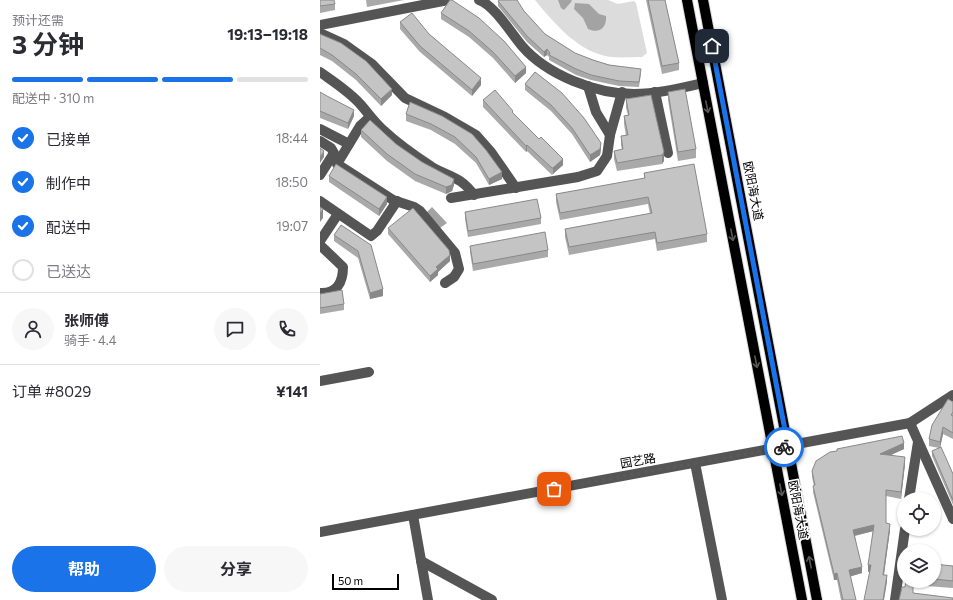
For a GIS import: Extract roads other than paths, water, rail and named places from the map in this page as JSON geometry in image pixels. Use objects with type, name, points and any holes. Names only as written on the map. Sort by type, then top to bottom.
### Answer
[{"type":"main road","name":"欧阳海大道","points":[[687,0],[802,600]]},
{"type":"main road","name":"欧阳海大道","points":[[703,0],[817,600]]},
{"type":"street","points":[[320,25],[448,0]]},
{"type":"street","points":[[479,0],[488,4],[525,49],[547,66],[569,79],[599,89],[634,94],[655,92],[703,83]]},
{"type":"street","points":[[320,33],[344,44],[372,64],[405,98],[445,117],[476,135],[491,152],[516,188]]},
{"type":"street","points":[[320,72],[361,104],[370,117],[405,149],[434,168],[460,179],[466,184],[474,196]]},
{"type":"street","points":[[588,86],[596,112],[610,135]]},
{"type":"street","points":[[451,198],[474,196],[578,177],[597,171],[607,156],[610,135],[622,92]]},
{"type":"street","points":[[655,92],[668,153]]},
{"type":"street","points":[[370,117],[360,126],[337,164],[397,201],[414,207],[420,211],[455,253],[459,269],[454,277],[446,283]]},
{"type":"street","points":[[320,129],[349,144]]},
{"type":"street","points":[[320,141],[331,148],[334,153],[320,175]]},
{"type":"street","points":[[320,201],[371,236],[377,231],[397,201]]},
{"type":"street","points":[[320,293],[324,293],[338,287],[343,278],[343,267],[320,243],[338,214]]},
{"type":"street","points":[[320,381],[369,372]]},
{"type":"street","name":"园艺路","points":[[320,532],[910,423],[953,395]]},
{"type":"street","points":[[910,423],[953,519]]},
{"type":"street","points":[[910,492],[918,442]]},
{"type":"street","points":[[695,463],[722,600]]},
{"type":"street","points":[[413,515],[428,600]]},
{"type":"street","points":[[895,600],[904,536]]},
{"type":"street","points":[[421,561],[492,600]]}]
